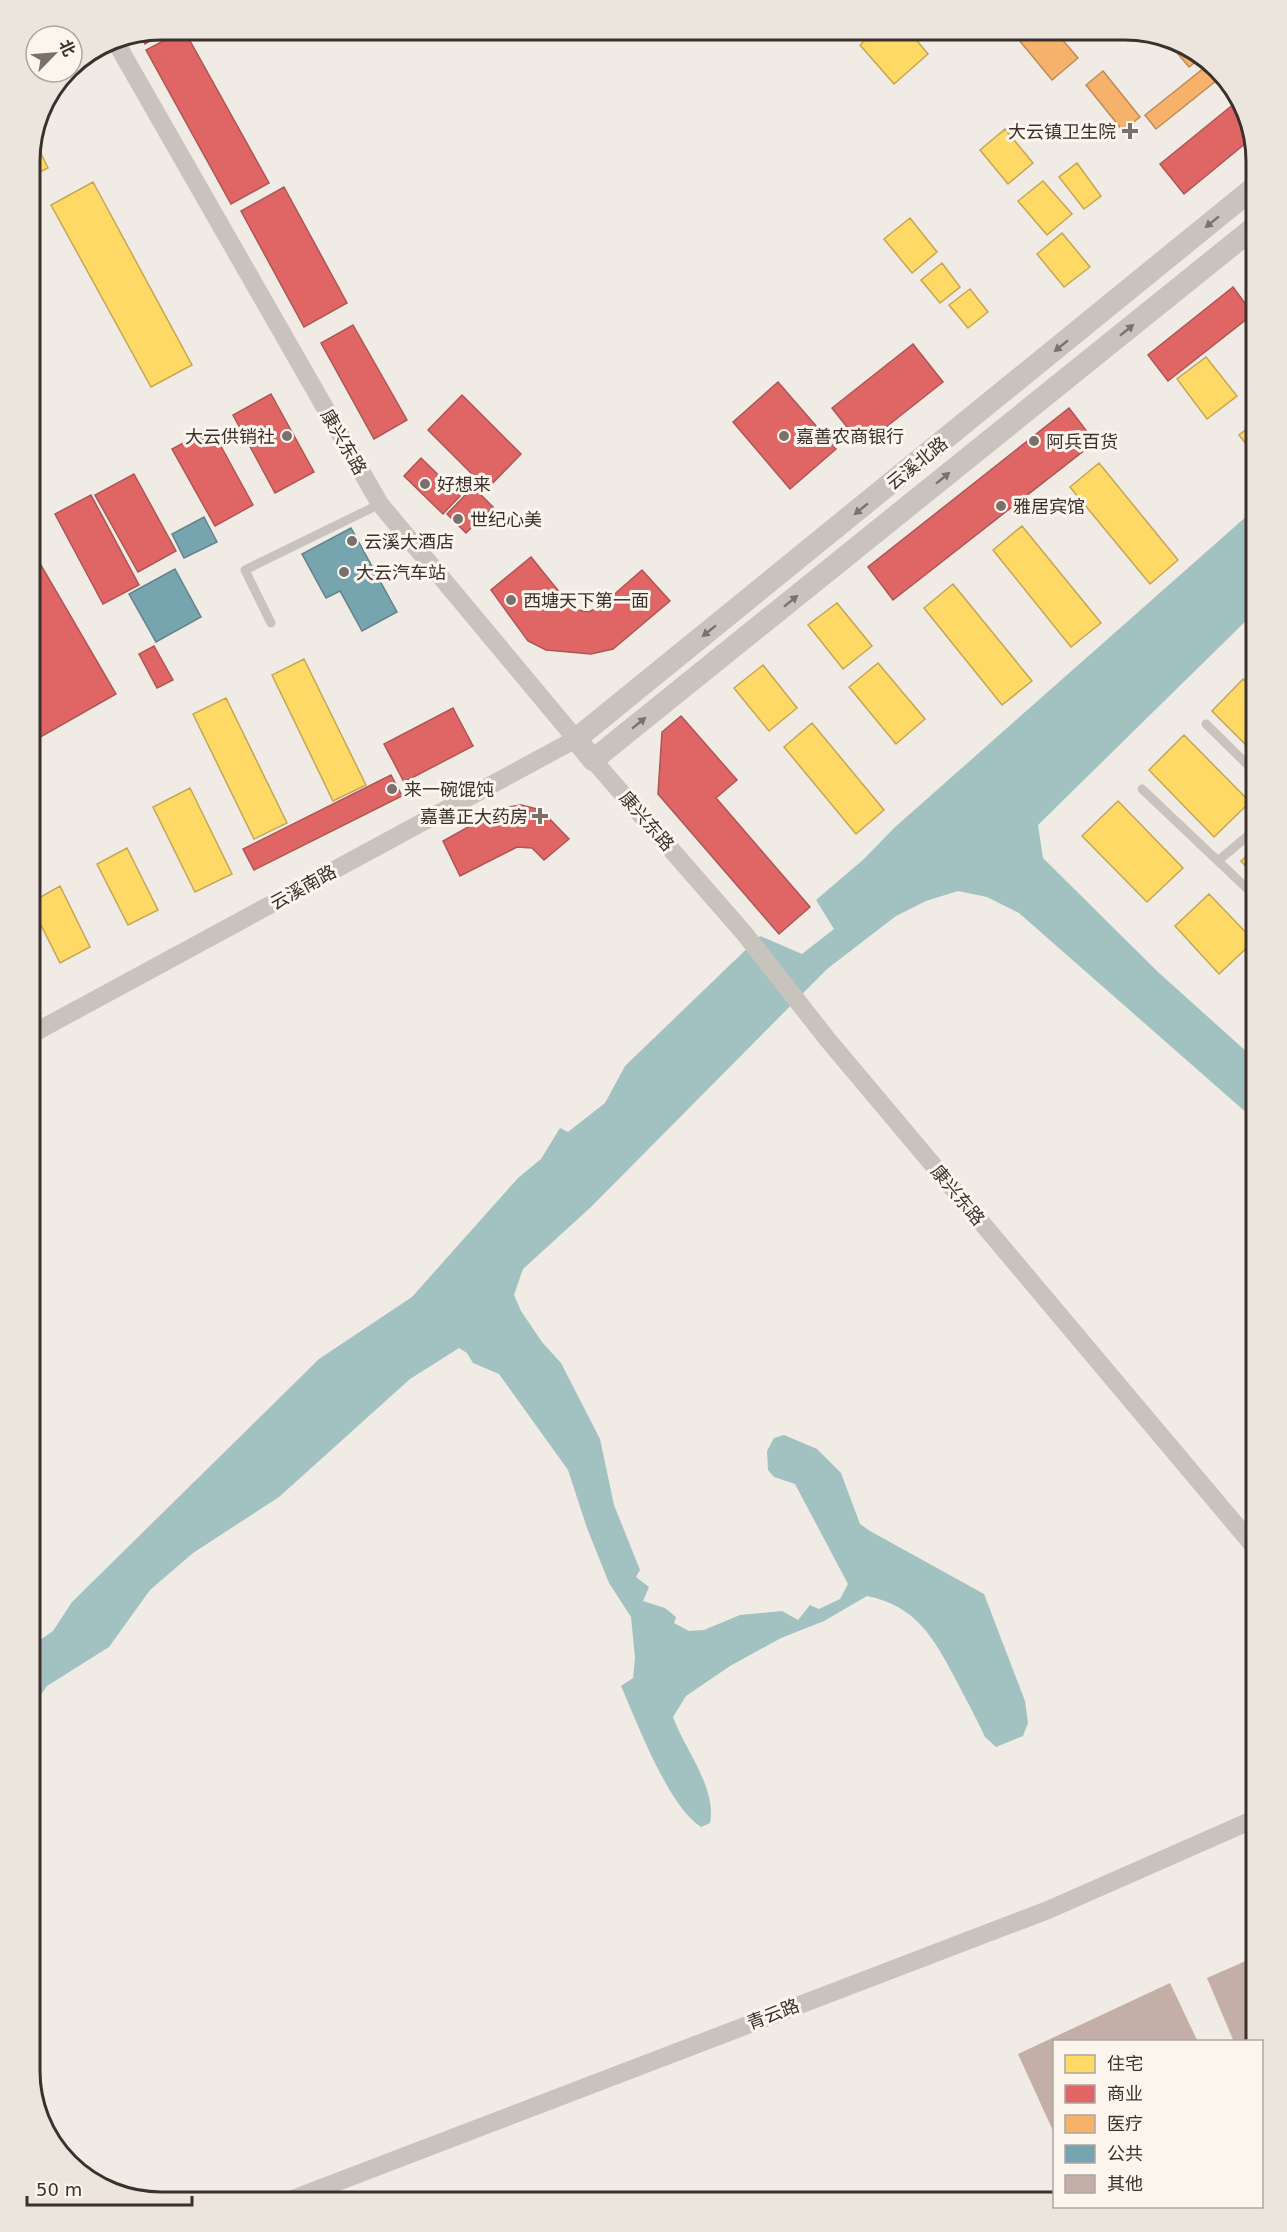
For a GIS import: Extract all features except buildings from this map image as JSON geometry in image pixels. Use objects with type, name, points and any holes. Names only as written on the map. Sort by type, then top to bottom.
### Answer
[{"type":"street","name":"康兴东路","points":[[119,48],[380,504],[593,760],[744,933],[828,1041],[1246,1537]]},
{"type":"street","name":"云溪北路","points":[[576,739],[1246,194]]},
{"type":"street","name":"云溪北路","points":[[593,760],[1246,234]]},
{"type":"street","name":"云溪南路","points":[[41,1029],[576,739]]},
{"type":"street","name":"青云路","points":[[313,2191],[1048,1910],[1246,1823]]},
{"type":"lane","points":[[271,623],[245,570],[380,504]]},
{"type":"lane","points":[[1206,724],[1246,763]]},
{"type":"lane","points":[[1142,789],[1246,887]]},
{"type":"lane","points":[[1219,860],[1246,837]]},
{"type":"water","points":[[1246,517],[1246,621],[1038,825],[1043,858],[1158,972],[1246,1051],[1246,1112],[1019,913],[987,897],[958,891],[926,901],[896,916],[827,969],[591,1207],[523,1269],[514,1295],[521,1311],[542,1342],[561,1363],[600,1439],[614,1505],[640,1570],[636,1577],[649,1587],[643,1601],[665,1608],[676,1617],[674,1623],[689,1631],[704,1630],[740,1615],[782,1611],[798,1620],[810,1605],[819,1609],[840,1599],[848,1584],[795,1484],[774,1477],[768,1470],[767,1451],[774,1438],[784,1435],[817,1449],[841,1473],[860,1524],[984,1594],[1025,1701],[1028,1723],[1023,1736],[996,1747],[985,1737],[939,1649],[921,1625],[898,1607],[867,1596],[824,1621],[781,1638],[730,1666],[686,1696],[673,1717],[699,1769],[709,1796],[710,1823],[701,1827],[689,1816],[665,1783],[621,1686],[633,1678],[635,1658],[631,1617],[609,1583],[587,1528],[568,1470],[499,1374],[473,1363],[467,1353],[459,1348],[410,1379],[279,1497],[193,1553],[150,1590],[109,1647],[47,1686],[40,1696],[40,1640],[53,1631],[72,1602],[319,1359],[412,1297],[518,1178],[541,1159],[560,1128],[568,1132],[605,1103],[625,1066],[760,936],[802,954],[834,929],[816,900],[864,859],[894,828]]},
{"type":"place","name":"大云镇卫生院","points":[[1130,131]]},
{"type":"place","name":"大云供销社","points":[[287,436]]},
{"type":"place","name":"嘉善农商银行","points":[[784,436]]},
{"type":"place","name":"阿兵百货","points":[[1034,441]]},
{"type":"place","name":"好想来","points":[[425,484]]},
{"type":"place","name":"雅居宾馆","points":[[1001,506]]},
{"type":"place","name":"世纪心美","points":[[458,519]]},
{"type":"place","name":"云溪大酒店","points":[[352,541]]},
{"type":"place","name":"大云汽车站","points":[[344,572]]},
{"type":"place","name":"西塘天下第一面","points":[[511,600]]},
{"type":"place","name":"来一碗馄饨","points":[[392,789]]},
{"type":"place","name":"嘉善正大药房","points":[[540,816]]}]
